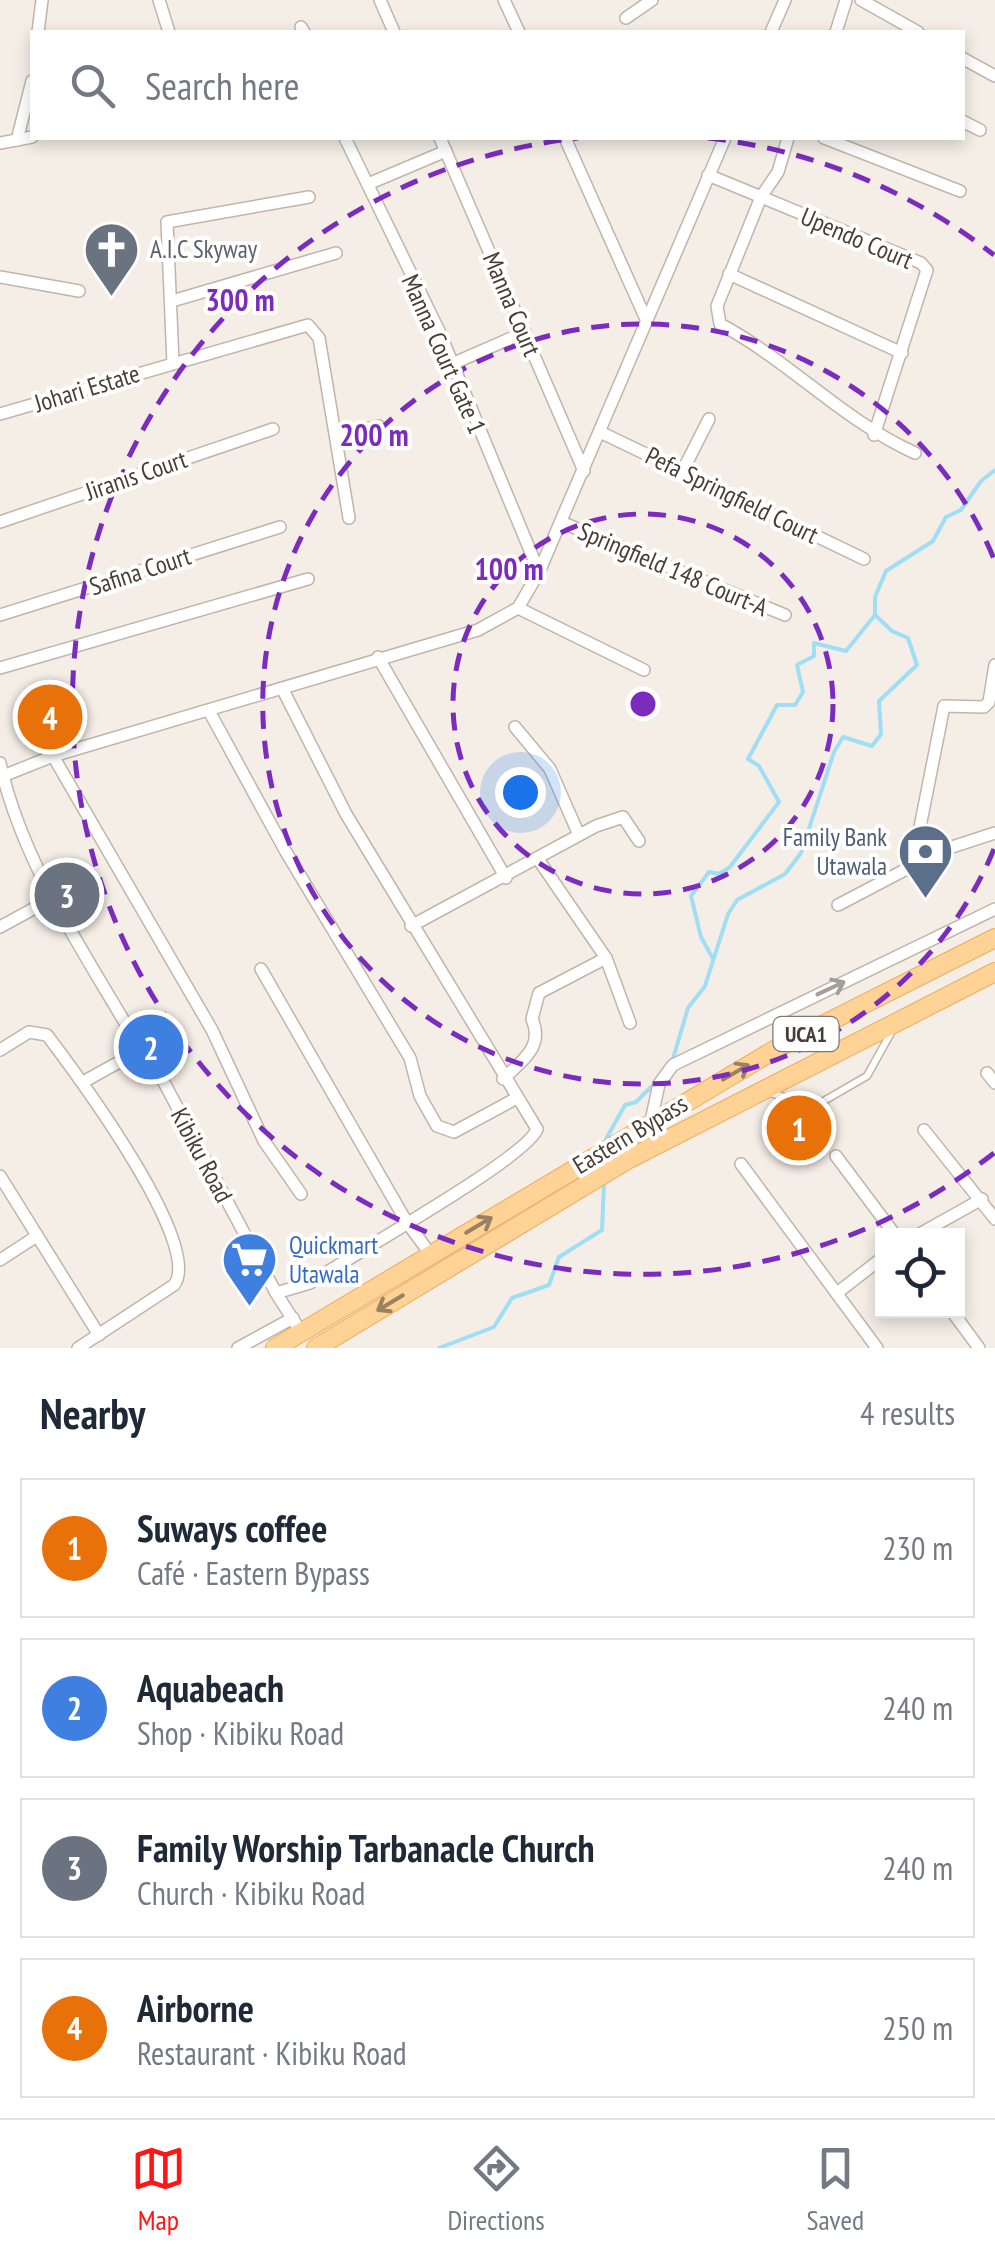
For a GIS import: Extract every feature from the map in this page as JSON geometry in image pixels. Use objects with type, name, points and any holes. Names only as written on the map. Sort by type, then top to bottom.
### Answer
[{"type":"main road","name":"Eastern Bypass","points":[[276,1348],[297,1325],[431,1254],[781,1046],[995,938]]},
{"type":"main road","name":"Eastern Bypass","points":[[316,1348],[605,1172],[994,973]]},
{"type":"street","points":[[38,30],[42,0]]},
{"type":"street","points":[[159,0],[167,30]]},
{"type":"street","points":[[380,0],[393,30]]},
{"type":"street","points":[[504,0],[517,30]]},
{"type":"street","points":[[626,18],[652,0]]},
{"type":"street","points":[[837,30],[846,0]]},
{"type":"street","points":[[861,0],[914,30]]},
{"type":"street","points":[[771,30],[784,1]]},
{"type":"street","points":[[965,60],[995,76]]},
{"type":"street","points":[[16,140],[30,88]]},
{"type":"street","points":[[965,122],[980,130]]},
{"type":"street","points":[[0,142],[30,137]]},
{"type":"street","name":"Manna Court Gate 1","points":[[346,140],[452,364],[539,572]]},
{"type":"street","name":"Manna Court","points":[[441,140],[584,471]]},
{"type":"street","points":[[566,140],[645,317]]},
{"type":"street","points":[[2,770],[478,630],[518,608],[539,572],[584,471],[645,317],[724,140]]},
{"type":"street","points":[[787,140],[778,172],[760,197],[716,306],[720,324],[794,368],[874,434],[915,453]]},
{"type":"street","points":[[829,140],[960,191]]},
{"type":"street","points":[[368,184],[446,151]]},
{"type":"street","name":"Upendo Court","points":[[708,175],[921,263],[928,278],[874,434]]},
{"type":"street","name":"Johari Estate","points":[[173,362],[167,222],[309,197]]},
{"type":"street","points":[[172,301],[336,253]]},
{"type":"street","points":[[730,274],[902,353]]},
{"type":"street","points":[[0,278],[79,291]]},
{"type":"street","name":"Johari Estate","points":[[0,414],[308,325],[319,338],[349,518]]},
{"type":"street","points":[[452,364],[525,332]]},
{"type":"street","points":[[682,472],[709,419]]},
{"type":"street","points":[[336,435],[378,426]]},
{"type":"street","name":"Jiranis Court","points":[[0,522],[273,429]]},
{"type":"street","name":"Pefa Springfield Court","points":[[600,432],[864,558]]},
{"type":"street","name":"Springfield 148 Court-A","points":[[561,522],[785,615]]},
{"type":"street","name":"Safina Court","points":[[0,614],[280,527]]},
{"type":"street","points":[[0,668],[308,579]]},
{"type":"street","points":[[518,608],[644,670]]},
{"type":"street","points":[[378,657],[506,878]]},
{"type":"street","points":[[949,848],[924,844],[920,832],[942,712],[952,703],[984,707],[989,702],[995,665]]},
{"type":"street","points":[[276,1293],[310,1283],[534,1136],[534,1121],[514,1099],[346,814],[282,688]]},
{"type":"street","points":[[209,711],[286,852],[410,1058],[420,1096],[436,1126],[454,1132],[514,1099]]},
{"type":"street","points":[[515,727],[550,769],[579,835]]},
{"type":"street","points":[[53,756],[212,1030],[264,1141],[301,1194]]},
{"type":"street","name":"Kibiku Road","points":[[2,770],[53,898],[141,1050],[151,1058],[276,1293],[297,1325]]},
{"type":"street","points":[[412,926],[579,835],[623,817],[639,840]]},
{"type":"street","points":[[838,905],[920,862],[933,863],[949,848],[995,833]]},
{"type":"street","points":[[538,859],[606,958],[630,1023]]},
{"type":"street","points":[[0,927],[53,898]]},
{"type":"street","points":[[650,1121],[659,1084],[674,1065],[995,909]]},
{"type":"street","points":[[504,1079],[536,1046],[538,1033],[532,1019],[539,993],[606,958]]},
{"type":"street","points":[[260,969],[406,1221],[431,1254]]},
{"type":"street","points":[[0,1050],[30,1032],[42,1031],[83,1082],[168,1226],[181,1268],[174,1285],[78,1348]]},
{"type":"street","points":[[83,1082],[141,1050]]},
{"type":"street","points":[[924,1130],[995,1220]]},
{"type":"street","points":[[836,1156],[890,1228]]},
{"type":"street","points":[[741,1164],[878,1348]]},
{"type":"street","points":[[0,1176],[99,1335]]},
{"type":"street","points":[[930,1228],[982,1199]]},
{"type":"street","points":[[0,1260],[37,1236]]},
{"type":"street","points":[[837,1293],[875,1263]]},
{"type":"street","points":[[958,1318],[979,1348]]},
{"type":"street","points":[[238,1348],[297,1325]]},
{"type":"lane","points":[[761,1090],[815,1106],[853,1087],[875,1064],[898,1019]]},
{"type":"waterway","points":[[672,1062],[688,1008],[705,986],[728,914],[737,900],[785,874],[801,853],[834,752],[843,737],[872,746],[881,734],[879,701],[917,665],[908,638],[892,631],[875,615],[875,597],[886,571],[933,541],[946,517],[961,510],[981,481],[995,470]]},
{"type":"waterway","points":[[712,957],[701,937],[691,896],[709,872],[719,874],[730,867],[779,802],[759,766],[748,759],[777,705],[795,705],[803,692],[797,665],[814,656],[814,643],[846,651],[875,615]]},
{"type":"waterway","points":[[606,1139],[625,1105],[636,1102],[657,1081]]},
{"type":"waterway","points":[[439,1348],[494,1327],[512,1298],[549,1285],[559,1257],[602,1230],[604,1183]]},
{"type":"place","name":"A.I.C Skyway","points":[[111,298]]},
{"type":"place","name":"Airborne","points":[[50,717]]},
{"type":"place","name":"Family Worship Tarbanacle Church","points":[[67,895]]},
{"type":"place","name":"Family Bank Utawala","points":[[926,900]]},
{"type":"place","name":"Aquabeach","points":[[151,1047]]},
{"type":"place","name":"Suways coffee","points":[[799,1128]]},
{"type":"place","name":"Quickmart Utawala","points":[[250,1308]]}]
